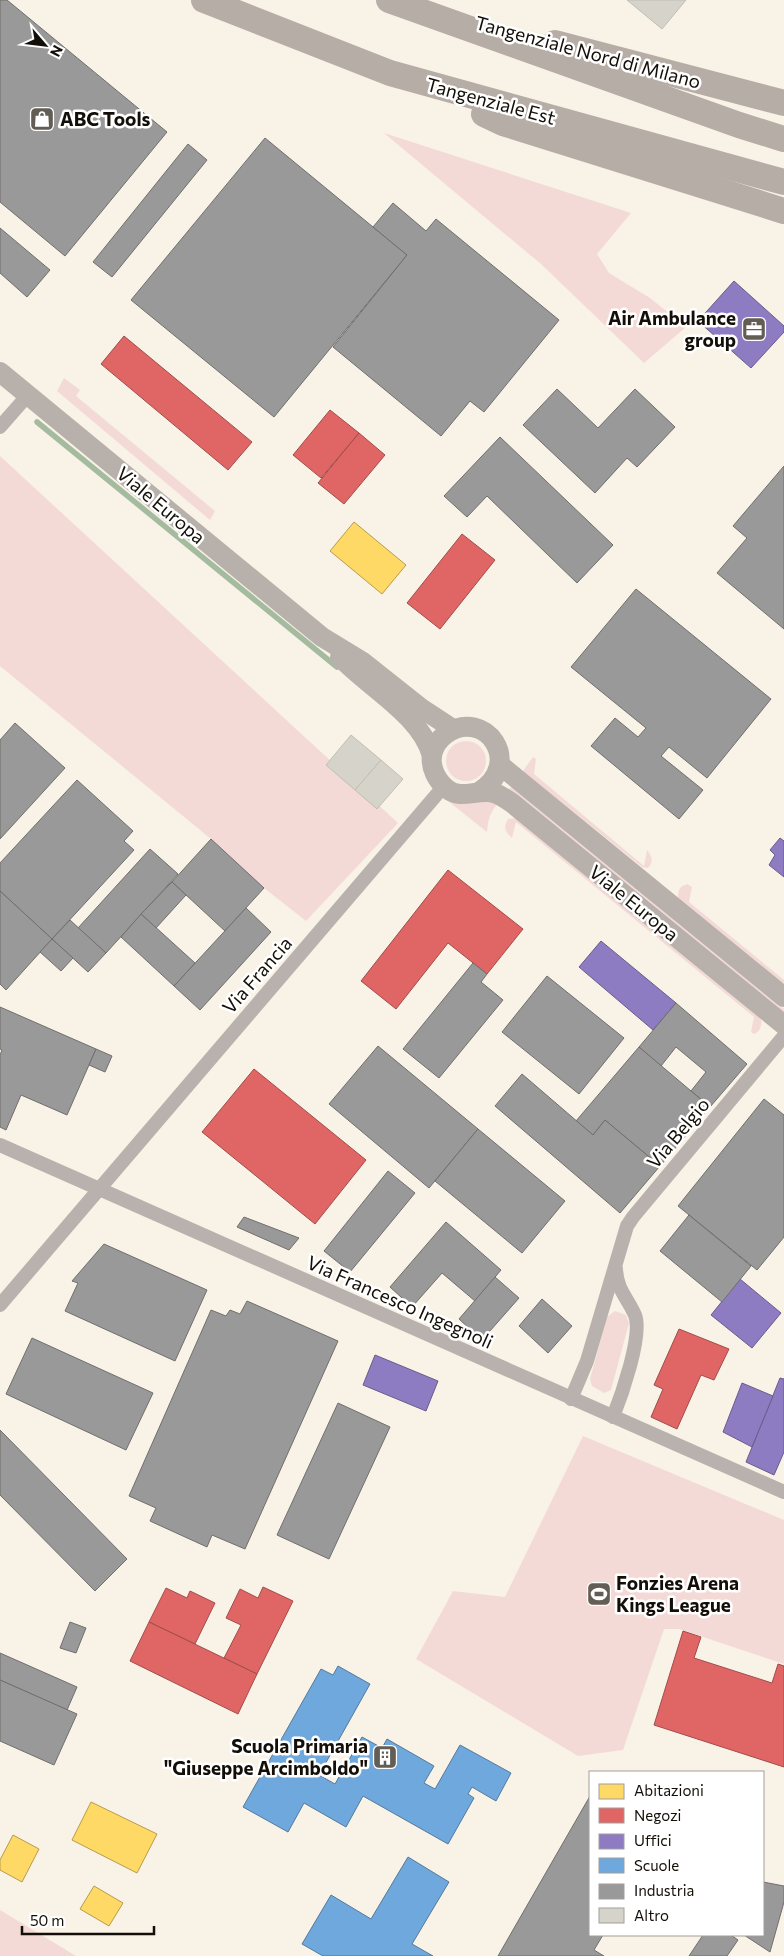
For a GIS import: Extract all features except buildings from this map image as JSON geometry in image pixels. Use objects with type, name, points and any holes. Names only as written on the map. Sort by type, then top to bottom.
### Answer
[{"type":"highway","name":"Tangenziale Est","points":[[204,0],[390,73],[784,182]]},
{"type":"highway","points":[[389,0],[739,125],[784,139]]},
{"type":"highway","name":"Tangenziale Nord di Milano","points":[[393,0],[784,103]]},
{"type":"highway","points":[[485,25],[784,118]]},
{"type":"highway","points":[[390,73],[503,123],[784,211]]},
{"type":"street","name":"Viale Europa","points":[[0,372],[322,637],[363,662],[421,708],[453,729]]},
{"type":"street","points":[[0,427],[28,395]]},
{"type":"street","name":"Viale Europa","points":[[322,637],[354,672],[412,720],[428,743],[437,778],[448,790],[467,795],[479,792],[497,793],[512,803],[784,1025]]},
{"type":"street","points":[[432,756],[441,737],[453,729],[465,726],[477,728],[487,734],[495,742],[500,753],[500,765],[493,781],[479,792]]},
{"type":"street","name":"Viale Europa","points":[[500,765],[784,997]]},
{"type":"street","name":"Via Francia","points":[[0,1305],[444,786]]},
{"type":"street","name":"Via Belgio","points":[[572,1399],[587,1361],[627,1226],[784,1036]]},
{"type":"street","name":"Via Francesco Ingegnoli","points":[[0,1145],[784,1492]]},
{"type":"street","name":"Via Belgio","points":[[613,1417],[622,1395],[638,1332],[636,1317],[617,1282],[616,1264]]},
{"type":"shaded area","points":[[384,133],[631,213],[597,254],[609,273],[650,298],[686,327],[644,363],[541,264]]},
{"type":"shaded area","points":[[64,378],[80,390],[76,396],[215,511],[210,520],[57,391]]},
{"type":"shaded area","points":[[0,456],[398,823],[306,921],[264,888],[211,839],[0,666]]},
{"type":"shaded area","points":[[466,741],[480,747],[486,761],[480,775],[466,781],[452,775],[446,761],[452,747]]},
{"type":"shaded area","points":[[533,757],[536,759],[534,774],[644,866],[647,850],[652,859],[648,868],[642,867],[523,771]]},
{"type":"shaded area","points":[[512,786],[784,1009],[784,1014],[506,792]]},
{"type":"shaded area","points":[[448,801],[499,802],[490,816],[487,832]]},
{"type":"shaded area","points":[[516,818],[761,1018],[760,1029],[754,1034],[751,1032],[754,1017],[516,822],[512,838],[505,827],[508,819]]},
{"type":"shaded area","points":[[687,884],[692,887],[689,902],[784,980],[784,986],[678,899],[680,889]]},
{"type":"shaded area","points":[[615,1311],[626,1315],[629,1323],[611,1390],[604,1393],[592,1386],[590,1379],[607,1317]]},
{"type":"shaded area","name":"Fonzies Arena Kings League","points":[[583,1436],[784,1520],[784,1664],[679,1629],[664,1629],[623,1750],[578,1756],[416,1659],[453,1591],[505,1597]]},
{"type":"shaded area","points":[[0,1910],[76,1956],[0,1956]]},
{"type":"waterway","points":[[37,422],[337,667]]},
{"type":"place","name":"ABC Tools","points":[[42,119]]},
{"type":"place","name":"Air Ambulance group","points":[[754,329]]},
{"type":"place","name":"Fonzies Arena Kings League","points":[[599,1594]]},
{"type":"place","name":"Scuola Primaria \"Giuseppe Arcimboldo\"","points":[[385,1757]]}]
